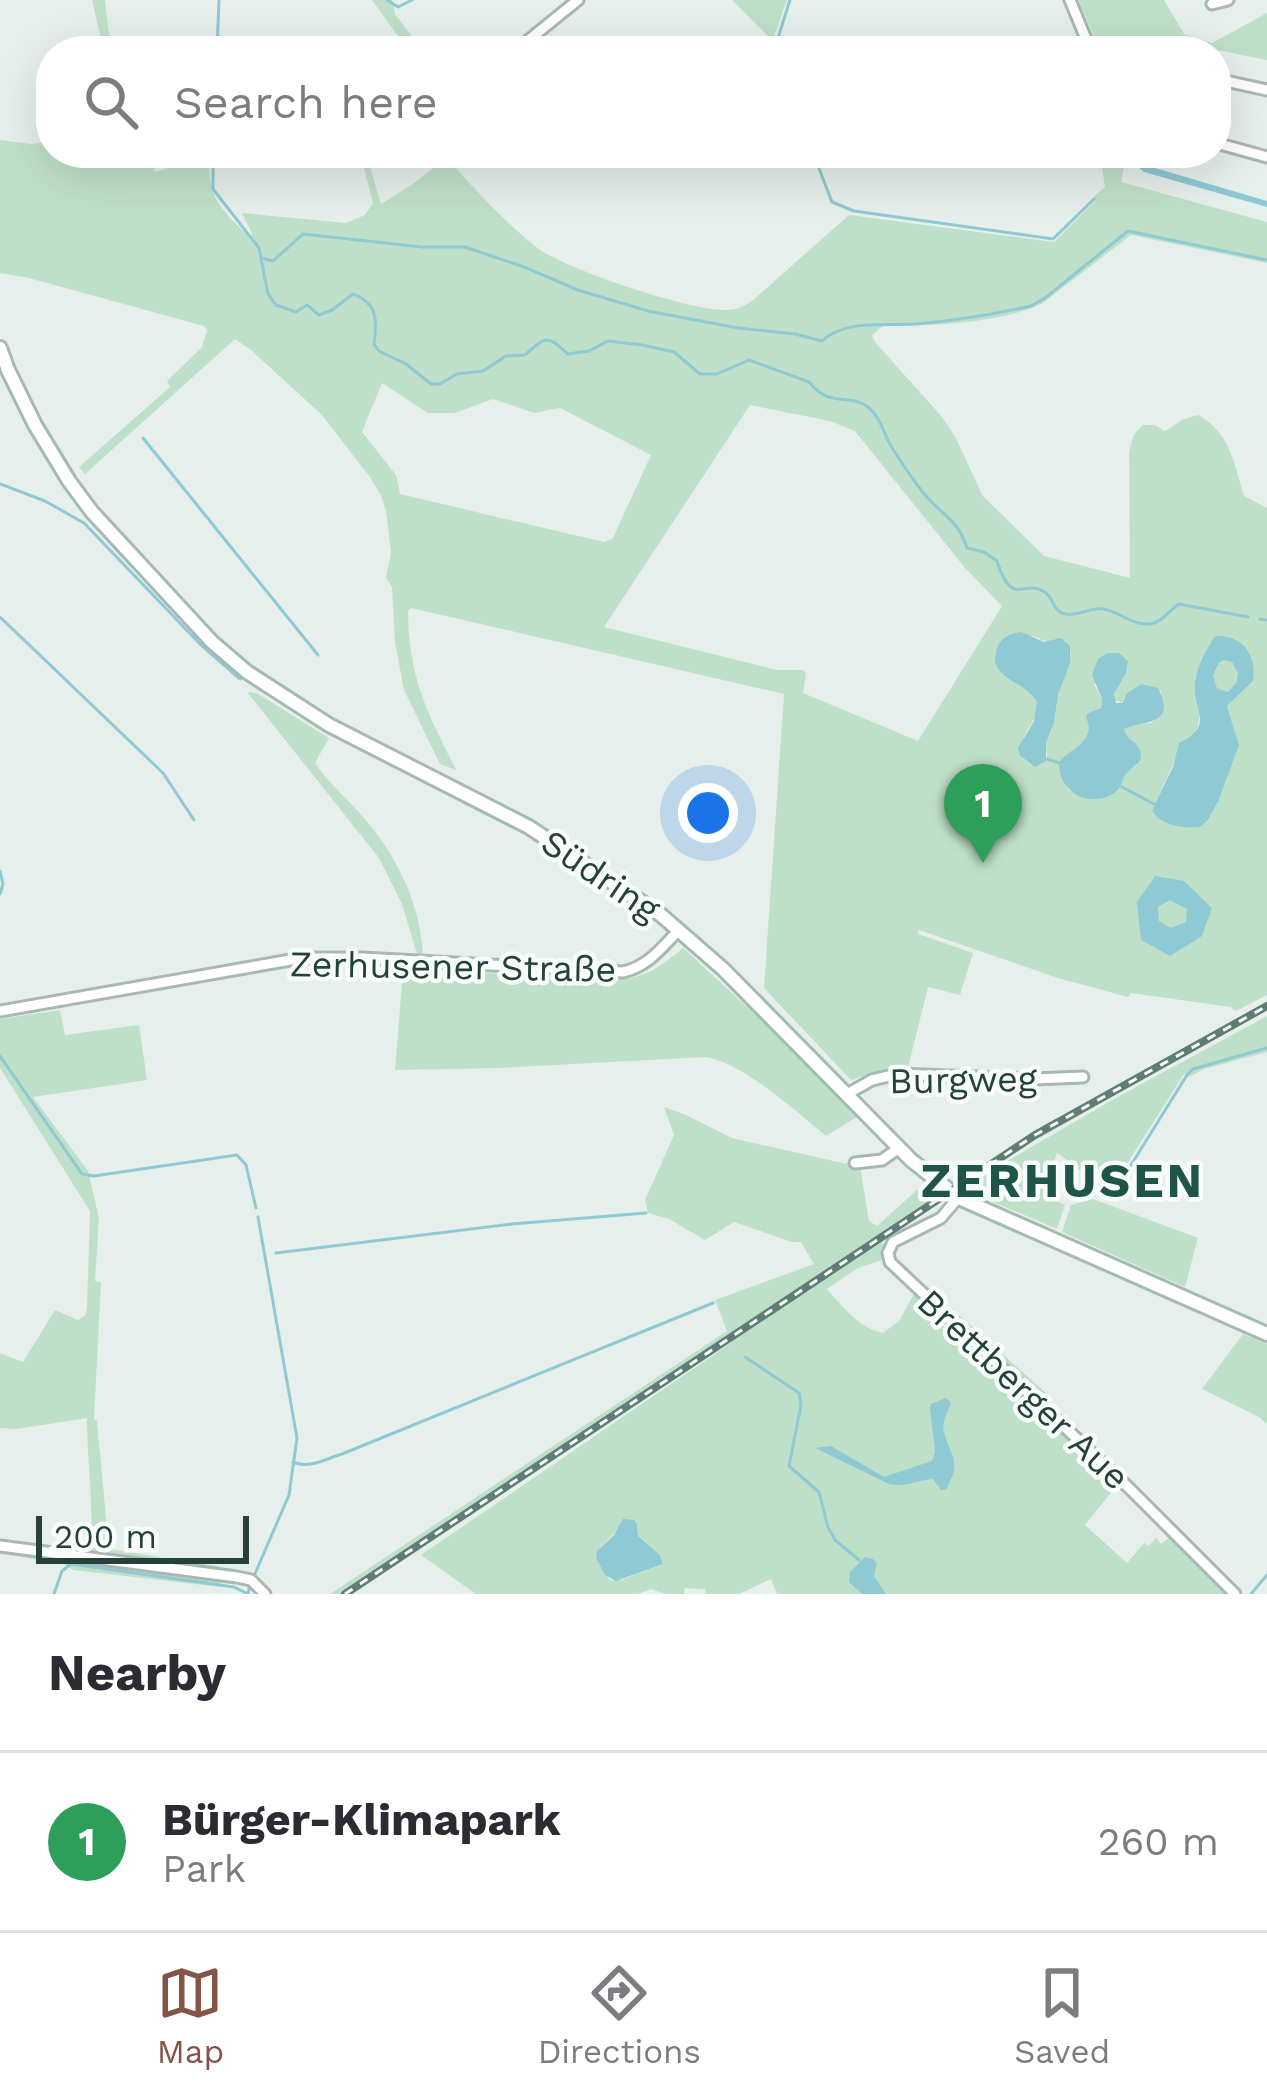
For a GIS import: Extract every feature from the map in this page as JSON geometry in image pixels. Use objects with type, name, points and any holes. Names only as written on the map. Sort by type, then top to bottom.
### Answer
[{"type":"main road","name":"Südring","points":[[0,348],[35,424],[69,481],[120,545],[230,658],[328,725],[529,827],[680,930],[899,1148],[961,1195],[1267,1334]]},
{"type":"street","points":[[534,36],[578,0]]},
{"type":"street","points":[[1070,0],[1085,36]]},
{"type":"street","points":[[1212,4],[1228,0]]},
{"type":"street","points":[[1231,82],[1267,90]]},
{"type":"street","points":[[1231,146],[1267,157]]},
{"type":"street","name":"Zerhusener Straße","points":[[0,1011],[302,958],[623,971],[652,960],[680,930]]},
{"type":"street","name":"Burgweg","points":[[847,1094],[872,1080],[897,1074],[1083,1077]]},
{"type":"street","points":[[856,1163],[882,1160],[899,1148]]},
{"type":"street","name":"Brettberger Aue","points":[[961,1195],[940,1218],[892,1242],[890,1262],[1235,1594]]},
{"type":"street","points":[[0,1546],[237,1577],[250,1580],[265,1594]]},
{"type":"shaded area","points":[[1267,1005],[1026,1146],[343,1594],[1022,1141]]},
{"type":"green space","points":[[92,0],[105,0],[110,36],[100,36]]},
{"type":"green space","points":[[372,0],[392,0],[395,14],[412,36],[398,36]]},
{"type":"green space","points":[[732,0],[787,0],[774,36],[767,35]]},
{"type":"green space","points":[[1078,0],[1164,0],[1184,34],[1190,36],[1094,36]]},
{"type":"green space","points":[[1267,13],[1267,60],[1231,53],[1231,36],[1225,36]]},
{"type":"green space","points":[[0,140],[36,143],[36,168],[154,168],[155,172],[210,168],[217,201],[249,237],[252,234],[242,213],[346,223],[365,215],[373,203],[364,168],[370,168],[381,204],[433,168],[456,168],[515,229],[554,258],[659,297],[709,309],[739,308],[752,301],[849,215],[1054,242],[1105,187],[1102,168],[1124,168],[1121,182],[1267,222],[1267,263],[1131,235],[1043,303],[1027,310],[965,322],[884,325],[872,335],[942,417],[982,495],[1044,556],[1130,578],[1129,452],[1134,434],[1143,425],[1165,431],[1198,415],[1209,422],[1229,450],[1244,496],[1267,508],[1267,995],[1236,1011],[1131,993],[1128,997],[919,930],[918,934],[973,953],[960,995],[928,987],[908,1067],[851,1080],[764,988],[784,694],[411,608],[409,635],[416,676],[456,770],[440,764],[404,690],[392,587],[386,578],[391,552],[381,495],[322,415],[235,339],[85,474],[79,467],[170,387],[167,381],[202,347],[207,330],[0,273]],"holes":[[[382,383],[428,413],[455,413],[493,399],[534,413],[560,408],[651,455],[613,538],[604,542],[400,494],[396,475],[362,432]],[[750,405],[830,421],[855,431],[965,568],[1002,606],[918,741],[803,693],[803,670],[777,670],[604,627]],[[1033,636],[1071,653],[1046,743],[1047,758],[1031,765],[1020,756],[1037,701],[1004,674],[995,653]],[[1210,642],[1253,681],[1227,706],[1239,745],[1219,800],[1208,820],[1177,822],[1162,819],[1152,810],[1177,756],[1197,731],[1201,707],[1195,679]],[[1126,673],[1115,688],[1114,700],[1123,703],[1126,694],[1161,691],[1162,710],[1152,723],[1124,729],[1135,743],[1137,765],[1088,799],[1068,790],[1065,756],[1088,737],[1088,713],[1101,708],[1094,684]]]},
{"type":"green space","points":[[1224,660],[1232,662],[1238,674],[1228,692],[1217,688],[1213,675]]},
{"type":"green space","points":[[247,692],[257,693],[329,738],[315,763],[388,850],[412,900],[423,954],[417,954],[402,904],[379,858]]},
{"type":"green space","points":[[683,948],[858,1116],[826,1136],[752,1078],[705,1057],[395,1070],[402,984],[411,976],[443,978],[445,972],[630,978],[665,963]]},
{"type":"green space","points":[[60,1010],[65,1035],[139,1025],[147,1080],[33,1097],[88,1171],[99,1218],[94,1419],[109,1549],[218,1566],[221,1587],[73,1570],[62,1563],[0,1554],[0,1540],[91,1551],[87,1418],[0,1428],[0,1353],[23,1362],[55,1310],[78,1320],[87,1309],[90,1211],[0,1068],[0,1019]]},
{"type":"green space","points":[[1267,1016],[1267,1052],[1189,1077],[1184,1074],[1113,1186],[1087,1175],[1057,1153],[1043,1195],[1065,1205],[1057,1229],[966,1185],[1112,1100]]},
{"type":"green space","points":[[664,1107],[732,1138],[860,1167],[869,1221],[877,1226],[927,1181],[941,1192],[343,1594],[330,1594],[727,1331],[715,1300],[814,1264],[801,1242],[734,1222],[705,1240],[648,1213],[645,1200],[674,1135]]},
{"type":"green space","points":[[1093,1199],[1198,1238],[1185,1287],[1062,1232],[1071,1205]]},
{"type":"green space","points":[[882,1239],[885,1259],[858,1268],[827,1289],[845,1310],[866,1327],[883,1333],[899,1321],[921,1281],[1047,1394],[1082,1452],[1117,1485],[1085,1525],[1127,1563],[1144,1543],[1149,1546],[1156,1538],[1161,1544],[1171,1536],[1228,1594],[777,1594],[771,1579],[739,1594],[706,1594],[705,1589],[685,1588],[684,1594],[651,1589],[638,1594],[476,1594],[421,1555]],"holes":[[[637,1524],[638,1536],[660,1555],[663,1564],[610,1580],[597,1551],[617,1530]]]},
{"type":"green space","points":[[1243,1334],[1267,1344],[1267,1424],[1202,1389]]},
{"type":"water","points":[[1139,168],[1155,168],[1267,201],[1267,207]]},
{"type":"water","points":[[1021,632],[1044,642],[1061,638],[1070,646],[1070,663],[1046,743],[1046,761],[1035,767],[1020,756],[1018,748],[1034,721],[1037,702],[1002,673],[995,659],[1003,639]]},
{"type":"water","points":[[1216,636],[1234,639],[1246,648],[1253,663],[1253,681],[1227,706],[1239,745],[1219,800],[1200,827],[1180,826],[1160,819],[1152,810],[1179,743],[1200,724],[1195,682]],"holes":[[[1232,662],[1238,674],[1228,692],[1217,688],[1213,675],[1219,663]]]},
{"type":"water","points":[[1119,653],[1128,661],[1114,694],[1116,703],[1123,703],[1126,694],[1141,684],[1158,688],[1164,710],[1155,720],[1124,729],[1141,755],[1115,793],[1083,798],[1063,781],[1059,762],[1086,738],[1088,713],[1101,708],[1092,675],[1098,659]]},
{"type":"water","points":[[1155,876],[1184,881],[1212,908],[1202,936],[1170,956],[1141,940],[1137,902]],"holes":[[[1170,900],[1187,909],[1186,922],[1171,928],[1159,921],[1158,907]]]},
{"type":"water","points":[[946,1398],[951,1403],[943,1428],[955,1466],[947,1489],[941,1490],[933,1479],[889,1484],[815,1448],[831,1446],[884,1477],[932,1461],[930,1408]]},
{"type":"water","points":[[623,1519],[634,1520],[638,1536],[660,1555],[663,1564],[616,1581],[605,1575],[596,1558]]},
{"type":"water","points":[[865,1557],[877,1564],[874,1576],[886,1594],[862,1594],[849,1582],[850,1572]]},
{"type":"waterway","points":[[218,36],[219,0]]},
{"type":"waterway","points":[[387,0],[398,7],[412,0]]},
{"type":"waterway","points":[[779,36],[790,0]]},
{"type":"waterway","points":[[213,168],[213,189],[259,248],[268,294],[276,305],[296,312],[307,305],[319,315],[353,294],[361,298],[374,314],[374,344],[379,351],[431,384],[483,371],[506,356],[525,355],[547,340],[568,354],[589,351],[608,341],[674,352],[700,374],[717,374],[749,360],[809,382],[824,395],[868,407],[912,478],[954,524],[967,548],[997,561],[1014,589],[1038,589],[1065,614],[1103,609],[1142,624],[1157,622],[1179,604],[1248,617]]},
{"type":"waterway","points":[[819,168],[832,202],[854,211],[1053,239],[1094,199]]},
{"type":"waterway","points":[[262,258],[273,261],[303,234],[465,247],[648,311],[822,341],[854,326],[944,321],[1031,306],[1128,231],[1267,260]]},
{"type":"waterway","points":[[143,438],[318,655]]},
{"type":"waterway","points":[[0,484],[84,523],[240,679]]},
{"type":"waterway","points":[[0,617],[163,773],[194,820]]},
{"type":"waterway","points":[[1260,619],[1267,620]]},
{"type":"waterway","points":[[1047,759],[1059,763]]},
{"type":"waterway","points":[[1122,787],[1154,804]]},
{"type":"waterway","points":[[0,871],[0,894]]},
{"type":"waterway","points":[[1118,1186],[1193,1069],[1267,1048]]},
{"type":"waterway","points":[[0,1056],[82,1174],[237,1155],[246,1165],[256,1208]]},
{"type":"waterway","points":[[276,1253],[646,1213]]},
{"type":"waterway","points":[[254,1576],[289,1495],[297,1438],[258,1217]]},
{"type":"waterway","points":[[293,1462],[311,1464],[342,1454],[713,1303]]},
{"type":"waterway","points":[[745,1357],[799,1393],[801,1405],[789,1466],[819,1492],[835,1540],[859,1560]]},
{"type":"waterway","points":[[54,1594],[62,1571],[71,1564],[234,1587],[248,1594],[249,1589]]},
{"type":"waterway","points":[[1251,1594],[1267,1575]]},
{"type":"railway","points":[[345,1594],[1035,1135],[1267,1006]]},
{"type":"place","name":"Bürger-Klimapark","points":[[983,863]]},
{"type":"district","name":"ZERHUSEN","points":[[1063,1180]]}]
